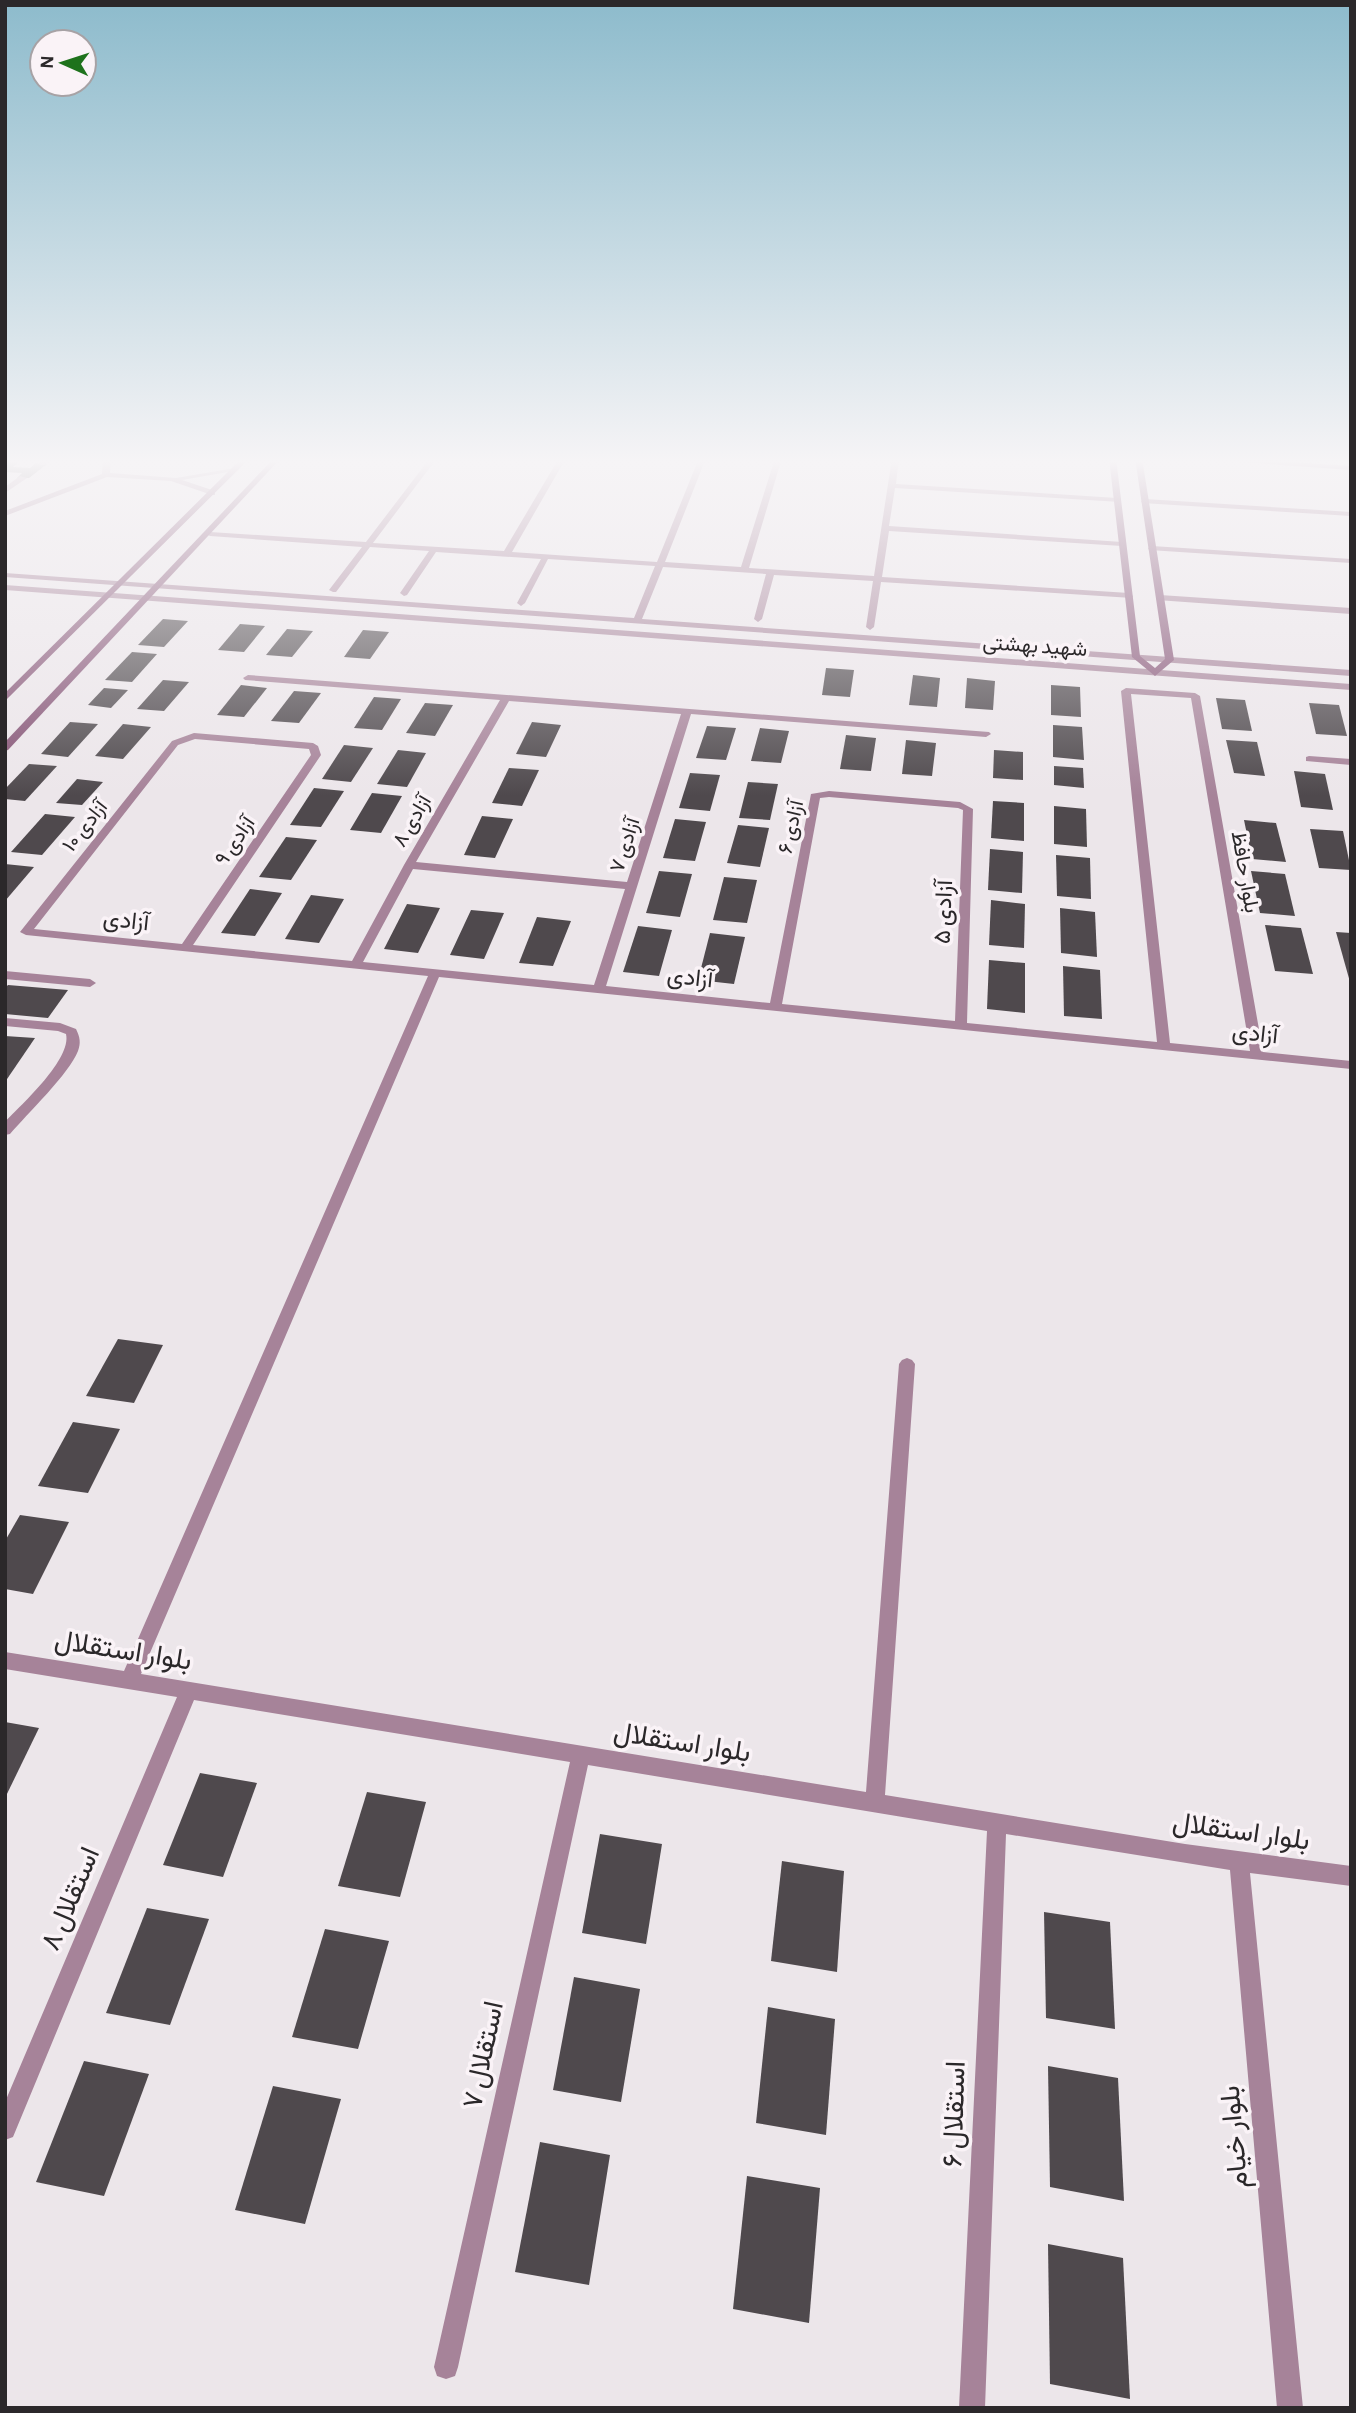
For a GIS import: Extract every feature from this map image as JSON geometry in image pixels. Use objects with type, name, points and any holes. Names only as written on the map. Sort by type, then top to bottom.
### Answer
[{"type":"street","points":[[5,698],[134,571]]},
{"type":"street","points":[[5,748],[175,571]]},
{"type":"street","points":[[333,590],[348,571]]},
{"type":"street","points":[[404,593],[419,571]]},
{"type":"street","points":[[520,603],[538,571]]},
{"type":"street","points":[[637,621],[657,571]]},
{"type":"street","points":[[760,571],[1129,596]]},
{"type":"street","points":[[758,620],[771,571]]},
{"type":"street","points":[[870,627],[878,571]]},
{"type":"street","points":[[1126,571],[1136,657],[1155,673],[1170,660],[1156,571]]},
{"type":"street","name":"شهید بهشتی","points":[[5,575],[1351,673]]},
{"type":"street","name":"شهید بهشتی","points":[[5,587],[1351,687]]},
{"type":"street","points":[[1160,598],[1351,611]]},
{"type":"street","points":[[248,678],[986,734]]},
{"type":"street","name":"بلوار حافظ","points":[[1164,1046],[1126,691],[1195,696],[1257,1055]]},
{"type":"street","name":"آزادی ۸","points":[[356,965],[409,865],[506,698]]},
{"type":"street","name":"آزادی ۷","points":[[599,990],[687,711]]},
{"type":"street","name":"آزادی ۹","points":[[175,743],[194,736],[247,740],[313,746],[316,755],[185,948]]},
{"type":"street","name":"آزادی ۱۰","points":[[26,932],[175,743]]},
{"type":"street","points":[[1309,759],[1351,762]]},
{"type":"street","name":"آزادی ۶","points":[[775,1007],[815,796],[829,794],[960,805]]},
{"type":"street","name":"آزادی ۵","points":[[960,805],[968,809],[961,1026]]},
{"type":"street","points":[[409,865],[632,886]]},
{"type":"street","name":"آزادی","points":[[26,932],[1351,1065]]},
{"type":"street","points":[[129,1681],[435,973]]},
{"type":"street","points":[[5,975],[90,983]]},
{"type":"street","points":[[5,1021],[60,1027],[72,1032],[74,1040],[65,1063],[5,1131]]},
{"type":"street","points":[[875,1803],[907,1364]]},
{"type":"street","name":"بلوار استقلال","points":[[5,1660],[997,1823],[1351,1876]]},
{"type":"street","name":"استقلال ۸","points":[[5,2129],[188,1690]]},
{"type":"street","name":"استقلال ۷","points":[[446,2367],[581,1755]]},
{"type":"street","name":"استقلال ۶","points":[[972,2408],[997,1823]]},
{"type":"street","name":"بلوار خیام","points":[[1239,1860],[1290,2408]]},
{"type":"building","points":[[163,619],[188,621],[164,647],[138,645]]},
{"type":"building","points":[[240,624],[265,626],[244,652],[218,650]]},
{"type":"building","points":[[287,629],[313,631],[292,657],[266,655]]},
{"type":"building","points":[[363,630],[389,632],[370,659],[344,657]]},
{"type":"building","points":[[132,652],[157,654],[132,682],[105,680]]},
{"type":"building","points":[[826,668],[854,670],[850,697],[822,695]]},
{"type":"building","points":[[913,675],[940,678],[937,707],[909,705]]},
{"type":"building","points":[[967,678],[995,681],[993,710],[965,708]]},
{"type":"building","points":[[163,680],[189,682],[164,711],[137,709]]},
{"type":"building","points":[[241,685],[267,688],[244,717],[217,715]]},
{"type":"building","points":[[1051,685],[1080,687],[1081,717],[1051,715]]},
{"type":"building","points":[[104,688],[128,690],[111,708],[88,705]]},
{"type":"building","points":[[294,691],[321,693],[299,723],[271,721]]},
{"type":"building","points":[[374,697],[401,699],[382,730],[354,728]]},
{"type":"building","points":[[1216,698],[1245,700],[1252,731],[1222,729]]},
{"type":"building","points":[[425,703],[453,705],[435,736],[406,733]]},
{"type":"building","points":[[1309,703],[1339,705],[1347,736],[1316,734]]},
{"type":"building","points":[[70,722],[98,724],[68,757],[41,754]]},
{"type":"building","points":[[532,722],[561,725],[546,757],[516,754]]},
{"type":"building","points":[[123,724],[151,727],[123,759],[95,756]]},
{"type":"building","points":[[1053,725],[1082,727],[1084,760],[1053,757]]},
{"type":"building","points":[[707,726],[736,728],[726,760],[696,758]]},
{"type":"building","points":[[760,728],[789,731],[781,763],[751,761]]},
{"type":"building","points":[[846,735],[876,738],[871,771],[840,769]]},
{"type":"building","points":[[906,740],[936,743],[932,776],[902,774]]},
{"type":"building","points":[[1226,740],[1257,742],[1265,776],[1234,773]]},
{"type":"building","points":[[344,745],[373,748],[351,782],[322,779]]},
{"type":"building","points":[[398,750],[426,753],[407,787],[377,784]]},
{"type":"building","points":[[994,750],[1023,752],[1023,780],[993,778]]},
{"type":"building","points":[[29,764],[57,766],[25,801],[5,799],[5,789]]},
{"type":"building","points":[[1054,766],[1083,768],[1084,788],[1054,785]]},
{"type":"building","points":[[509,768],[539,770],[522,806],[492,803]]},
{"type":"building","points":[[1294,771],[1325,774],[1333,810],[1301,807]]},
{"type":"building","points":[[690,773],[720,775],[710,811],[679,808]]},
{"type":"building","points":[[77,779],[103,782],[82,805],[56,803]]},
{"type":"building","points":[[748,782],[778,784],[770,820],[739,818]]},
{"type":"building","points":[[314,788],[344,791],[321,827],[290,825]]},
{"type":"building","points":[[372,793],[402,796],[381,833],[350,830]]},
{"type":"building","points":[[993,801],[1024,803],[1024,841],[991,838]]},
{"type":"building","points":[[1054,806],[1086,809],[1087,847],[1054,844]]},
{"type":"building","points":[[45,814],[75,817],[42,855],[11,852]]},
{"type":"building","points":[[482,816],[513,819],[495,858],[464,855]]},
{"type":"building","points":[[675,819],[706,822],[695,861],[663,858]]},
{"type":"building","points":[[1244,820],[1276,823],[1286,862],[1252,859]]},
{"type":"building","points":[[738,825],[769,828],[760,867],[727,863]]},
{"type":"building","points":[[1310,829],[1343,831],[1351,870],[1319,868]]},
{"type":"building","points":[[286,837],[317,840],[291,880],[259,877]]},
{"type":"building","points":[[990,849],[1023,852],[1022,893],[988,890]]},
{"type":"building","points":[[1056,855],[1090,858],[1091,899],[1057,896]]},
{"type":"building","points":[[5,864],[34,867],[5,901]]},
{"type":"building","points":[[659,871],[692,874],[680,917],[646,913]]},
{"type":"building","points":[[1251,871],[1285,874],[1295,916],[1260,913]]},
{"type":"building","points":[[724,877],[757,880],[747,923],[713,920]]},
{"type":"building","points":[[250,889],[282,893],[255,936],[221,933]]},
{"type":"building","points":[[311,895],[344,899],[319,943],[285,939]]},
{"type":"building","points":[[991,900],[1025,904],[1024,948],[989,945]]},
{"type":"building","points":[[407,904],[440,908],[418,953],[384,949]]},
{"type":"building","points":[[1060,908],[1095,912],[1097,957],[1061,953]]},
{"type":"building","points":[[471,910],[504,913],[484,959],[450,955]]},
{"type":"building","points":[[537,917],[571,921],[553,966],[519,963]]},
{"type":"building","points":[[1265,925],[1301,928],[1313,974],[1275,971]]},
{"type":"building","points":[[638,926],[672,930],[659,976],[623,972]]},
{"type":"building","points":[[1336,932],[1351,933],[1350,982]]},
{"type":"building","points":[[710,933],[745,937],[734,984],[698,980]]},
{"type":"building","points":[[989,960],[1025,963],[1025,1013],[987,1009]]},
{"type":"building","points":[[1063,966],[1100,970],[1102,1019],[1064,1016]]},
{"type":"building","points":[[8,985],[68,990],[48,1018],[5,1014],[5,988]]},
{"type":"building","points":[[5,1036],[35,1038],[5,1082]]},
{"type":"building","points":[[118,1339],[163,1345],[134,1403],[86,1396]]},
{"type":"building","points":[[73,1422],[120,1429],[88,1493],[38,1486]]},
{"type":"building","points":[[20,1515],[69,1522],[33,1594],[5,1589],[5,1541]]},
{"type":"building","points":[[5,1722],[39,1728],[5,1798]]},
{"type":"building","points":[[200,1773],[257,1783],[223,1877],[163,1865]]},
{"type":"building","points":[[367,1792],[426,1802],[400,1897],[338,1886]]},
{"type":"building","points":[[600,1834],[662,1844],[646,1944],[582,1933]]},
{"type":"building","points":[[782,1861],[844,1871],[837,1972],[771,1961]]},
{"type":"building","points":[[147,1908],[209,1919],[170,2025],[106,2013]]},
{"type":"building","points":[[1044,1912],[1110,1922],[1115,2029],[1046,2018]]},
{"type":"building","points":[[325,1929],[389,1941],[358,2049],[292,2037]]},
{"type":"building","points":[[574,1977],[640,1989],[621,2102],[553,2090]]},
{"type":"building","points":[[768,2007],[835,2019],[826,2135],[756,2123]]},
{"type":"building","points":[[84,2061],[149,2074],[104,2196],[36,2182]]},
{"type":"building","points":[[1048,2066],[1118,2078],[1124,2201],[1050,2187]]},
{"type":"building","points":[[273,2086],[341,2099],[305,2224],[235,2210]]},
{"type":"building","points":[[540,2142],[610,2155],[589,2285],[515,2272]]},
{"type":"building","points":[[747,2176],[820,2188],[809,2323],[733,2309]]},
{"type":"building","points":[[1048,2244],[1123,2258],[1130,2399],[1050,2384]]}]
